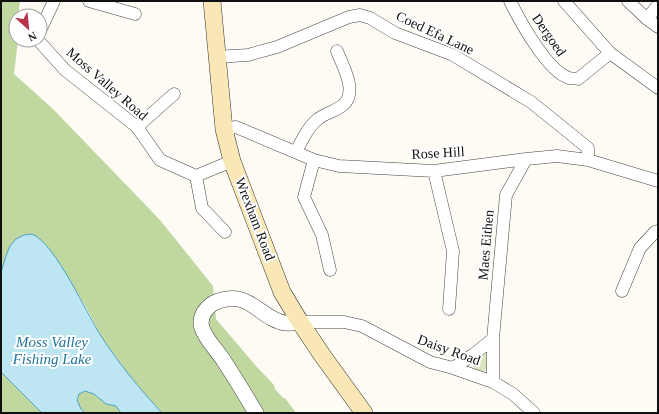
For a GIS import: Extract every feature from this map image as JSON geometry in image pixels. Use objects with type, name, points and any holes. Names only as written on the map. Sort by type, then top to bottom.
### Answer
[{"type":"main road","name":"Wrexham Road","points":[[212,1],[216,57],[224,129],[232,161],[282,292],[300,322],[364,413]]},
{"type":"street","points":[[48,14],[54,1]]},
{"type":"street","points":[[89,1],[135,14]]},
{"type":"street","name":"Dergoed","points":[[510,1],[525,30],[554,68],[568,78],[578,79],[610,53]]},
{"type":"street","points":[[564,1],[610,53],[658,88]]},
{"type":"street","points":[[628,1],[658,27]]},
{"type":"street","points":[[647,19],[658,5]]},
{"type":"street","name":"Coed Efa Lane","points":[[216,57],[248,55],[277,46],[349,17],[360,15],[370,18],[395,33],[453,55],[531,102],[588,148],[588,160]]},
{"type":"street","name":"Moss Valley Road","points":[[45,48],[65,70],[137,127],[160,160],[196,176]]},
{"type":"street","points":[[296,152],[308,129],[318,118],[344,104],[348,97],[349,84],[337,51]]},
{"type":"street","points":[[137,127],[174,94]]},
{"type":"street","name":"Rose Hill","points":[[224,129],[236,127],[314,160],[339,166],[434,171],[558,156],[588,160],[658,182]]},
{"type":"street","name":"Maes Eithen","points":[[493,382],[493,339],[506,195],[526,159]]},
{"type":"street","points":[[314,160],[304,197],[322,235],[330,270]]},
{"type":"street","points":[[225,232],[202,208],[196,176],[232,161]]},
{"type":"street","points":[[434,171],[453,251],[449,309]]},
{"type":"street","points":[[622,291],[640,248],[655,232],[658,231]]},
{"type":"street","points":[[256,413],[224,359],[206,336],[201,322],[203,313],[209,306],[217,301],[240,299],[283,323],[300,322]]},
{"type":"street","name":"Daisy Road","points":[[300,322],[344,322],[373,331],[430,362],[453,368],[493,382],[513,394],[534,413]]},
{"type":"street","points":[[453,368],[493,339]]},
{"type":"green space","points":[[1,1],[20,1],[19,8],[8,8],[8,48],[17,48],[14,74],[53,109],[160,220],[213,286],[216,319],[274,385],[275,389],[284,399],[285,398],[296,413],[162,413],[130,377],[101,336],[64,271],[42,241],[10,246],[1,272]]},
{"type":"green space","points":[[483,353],[488,355],[488,369],[483,372],[474,369],[472,361]]},
{"type":"green space","points":[[1,372],[38,407],[44,413],[1,413]]},
{"type":"green space","points":[[85,391],[94,394],[106,404],[116,406],[121,413],[85,413],[81,409],[77,400],[79,394]]},
{"type":"water","name":"Moss Valley Fishing Lake","points":[[32,234],[41,240],[51,251],[70,280],[101,336],[130,376],[162,413],[121,413],[116,406],[106,404],[94,394],[85,391],[79,394],[77,400],[81,409],[85,413],[42,413],[1,372],[1,272],[10,246],[16,239],[24,235]]}]
